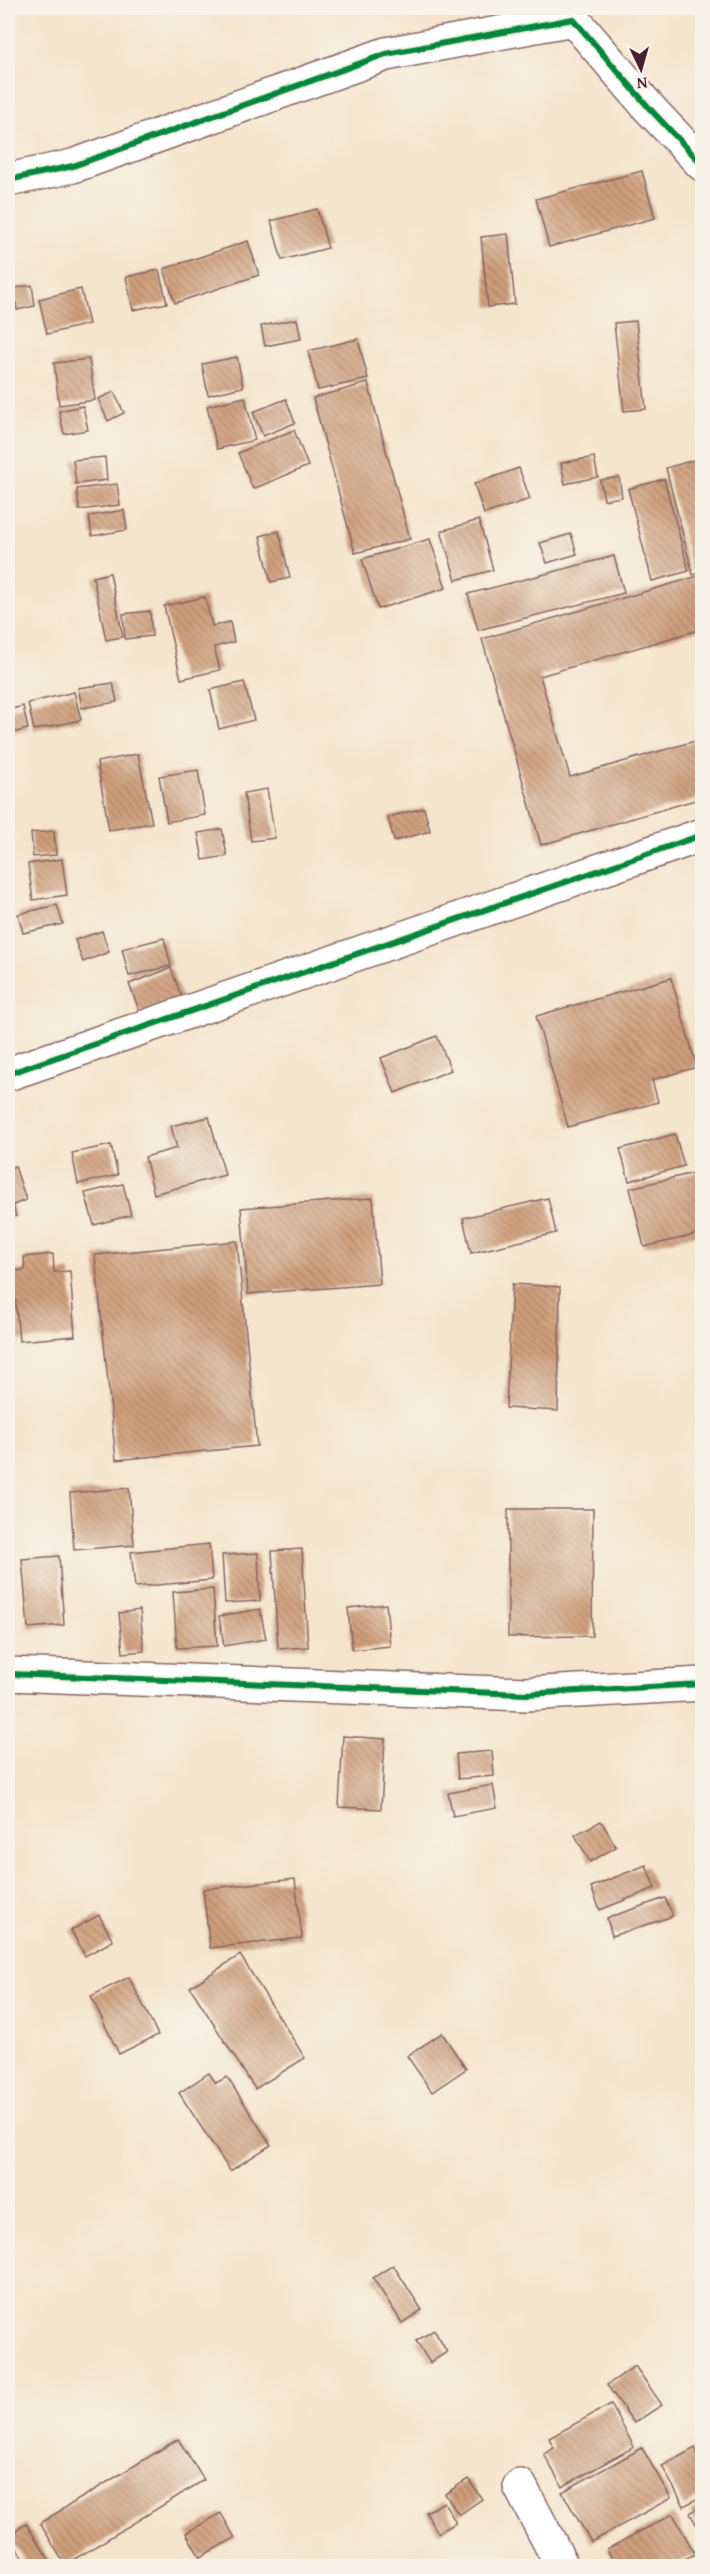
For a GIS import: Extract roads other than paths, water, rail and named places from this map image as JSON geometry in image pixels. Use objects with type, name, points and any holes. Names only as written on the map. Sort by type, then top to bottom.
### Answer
[{"type":"street","points":[[8,180],[73,166],[386,54],[573,19],[650,109],[702,164]]},
{"type":"street","points":[[8,1074],[702,835]]},
{"type":"street","points":[[8,1674],[526,1694],[702,1684]]},
{"type":"street","points":[[520,2486],[562,2566]]}]
